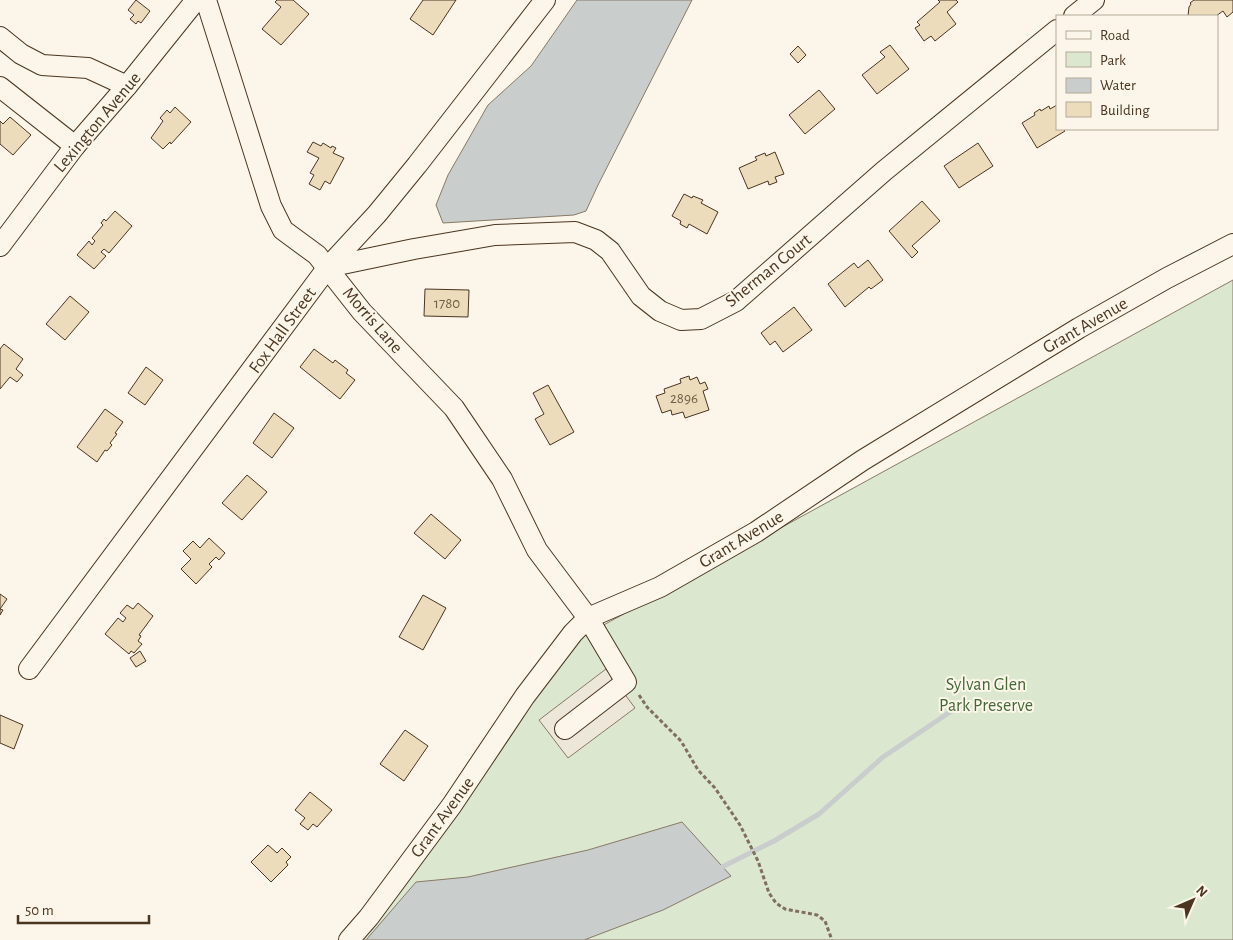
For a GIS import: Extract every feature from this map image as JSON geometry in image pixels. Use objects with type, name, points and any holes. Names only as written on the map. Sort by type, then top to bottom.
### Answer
[{"type":"street","name":"Lexington Avenue","points":[[0,246],[75,146],[127,86],[196,0]]},
{"type":"street","name":"Morris Lane","points":[[206,0],[271,206],[284,230],[317,254],[362,312],[454,408],[502,479],[537,550],[588,618],[626,682]]},
{"type":"street","name":"Fox Hall Street","points":[[29,669],[328,267],[418,166],[545,0]]},
{"type":"street","points":[[1075,15],[1094,0]]},
{"type":"street","name":"Sherman Court","points":[[328,267],[495,235],[575,232],[596,240],[610,251],[641,296],[660,311],[681,320],[701,319],[736,301],[884,171],[1056,31]]},
{"type":"street","points":[[0,37],[21,54],[42,65],[88,68],[127,86]]},
{"type":"street","points":[[0,87],[75,146]]},
{"type":"street","name":"Grant Avenue","points":[[349,940],[369,917],[452,805],[525,696],[573,634],[588,618],[660,587],[756,532],[863,460],[1079,328],[1167,278],[1233,244]]},
{"type":"street","points":[[565,729],[626,682]]},
{"type":"path","points":[[626,682],[637,693],[646,707],[680,741],[698,770],[715,788],[740,826],[776,903],[785,909],[817,915],[825,921],[832,940]]},
{"type":"green space","name":"Sylvan Glen Park Preserve","points":[[1233,280],[1233,940],[359,940],[578,639]]},
{"type":"shaded area","points":[[606,669],[635,708],[568,758],[539,720]]},
{"type":"water","points":[[577,0],[692,0],[586,211],[574,215],[443,223],[436,205],[448,175],[488,105],[531,66]]},
{"type":"water","points":[[682,822],[731,876],[663,910],[584,940],[366,940],[416,882],[468,877],[588,850]]},
{"type":"building","points":[[136,0],[150,11],[141,23],[138,21],[136,24],[130,19],[134,15],[128,10]]},
{"type":"building","points":[[277,0],[293,0],[309,14],[281,45],[262,29],[281,7],[275,2]]},
{"type":"building","points":[[423,0],[456,0],[433,35],[410,19]]},
{"type":"building","points":[[938,0],[956,0],[958,2],[947,12],[956,24],[935,41],[931,36],[924,41],[915,28],[920,25],[917,22],[940,2]]},
{"type":"building","points":[[1194,0],[1233,0],[1233,12],[1227,17],[1223,11],[1217,15],[1188,15],[1190,3]]},
{"type":"building","points":[[890,45],[909,69],[877,94],[862,75],[885,57],[880,52]]},
{"type":"building","points":[[798,46],[806,55],[798,63],[790,54]]},
{"type":"building","points":[[819,90],[835,109],[805,134],[789,115]]},
{"type":"building","points":[[1049,106],[1050,109],[1056,106],[1056,130],[1065,131],[1037,148],[1022,123],[1035,115],[1034,113],[1040,109],[1041,111]]},
{"type":"building","points":[[175,107],[191,122],[171,144],[170,142],[163,149],[151,138],[163,121],[160,118],[167,110],[170,113]]},
{"type":"building","points":[[10,117],[31,135],[13,155],[0,144],[0,121],[3,124]]},
{"type":"building","points":[[313,142],[321,146],[323,143],[331,148],[332,146],[336,148],[333,153],[344,158],[330,184],[325,181],[320,190],[309,184],[314,175],[310,173],[319,158],[307,152]]},
{"type":"building","points":[[978,143],[993,166],[959,188],[944,166]]},
{"type":"building","points":[[775,152],[784,174],[775,177],[777,182],[769,185],[768,181],[748,189],[739,168],[757,160],[755,157],[765,153],[766,156]]},
{"type":"building","points":[[684,194],[703,200],[701,203],[718,212],[707,234],[689,224],[687,228],[680,224],[681,221],[672,216]]},
{"type":"building","points":[[922,201],[940,221],[912,246],[918,252],[912,258],[889,231]]},
{"type":"building","points":[[115,211],[132,226],[109,253],[104,249],[101,252],[106,256],[94,269],[77,255],[89,241],[92,245],[95,241],[92,238],[103,225],[101,223],[104,219],[106,221]]},
{"type":"building","points":[[868,260],[883,280],[871,289],[869,287],[845,307],[828,284],[854,263],[858,268]]},
{"type":"building","points":[[425,289],[469,290],[468,317],[424,316]]},
{"type":"building","points":[[70,296],[89,312],[65,340],[46,324]]},
{"type":"building","points":[[794,307],[812,330],[783,352],[775,341],[770,345],[761,333]]},
{"type":"building","points":[[4,344],[23,359],[16,369],[23,375],[17,382],[10,377],[0,389],[0,349]]},
{"type":"building","points":[[314,349],[333,363],[335,360],[348,370],[346,373],[355,380],[340,399],[300,367]]},
{"type":"building","points":[[146,367],[163,380],[145,405],[128,393]]},
{"type":"building","points":[[689,376],[690,380],[697,377],[700,384],[705,382],[708,389],[703,391],[709,410],[685,418],[683,412],[672,415],[671,410],[662,413],[656,396],[665,393],[664,389],[681,383],[680,379]]},
{"type":"building","points":[[548,385],[574,432],[550,445],[535,419],[544,414],[533,393]]},
{"type":"building","points":[[105,409],[123,422],[110,443],[112,445],[107,451],[105,450],[97,462],[77,447]]},
{"type":"building","points":[[274,413],[294,428],[272,458],[253,443]]},
{"type":"building","points":[[247,475],[267,492],[242,520],[222,503]]},
{"type":"building","points":[[431,514],[461,540],[445,559],[414,533]]},
{"type":"building","points":[[209,538],[225,553],[219,560],[216,557],[209,564],[212,567],[196,584],[181,569],[191,559],[183,551],[193,541],[200,548]]},
{"type":"building","points":[[0,594],[7,599],[0,609]]},
{"type":"building","points":[[423,595],[446,608],[423,650],[399,637]]},
{"type":"building","points":[[138,603],[153,616],[139,635],[141,636],[138,641],[142,644],[134,653],[131,651],[129,654],[105,634],[118,618],[123,622],[126,618],[120,613],[127,605],[133,609]]},
{"type":"building","points":[[140,651],[146,661],[136,667],[130,658]]},
{"type":"building","points":[[0,715],[23,725],[14,749],[0,743]]},
{"type":"building","points":[[405,730],[428,746],[404,781],[380,764]]},
{"type":"building","points":[[310,792],[332,810],[317,827],[313,824],[308,830],[300,824],[305,818],[295,810]]},
{"type":"building","points":[[268,845],[277,853],[282,848],[291,857],[286,862],[288,865],[271,882],[251,862]]},
{"type":"waterway","points":[[722,867],[774,841],[819,814],[883,757],[959,706]]}]
